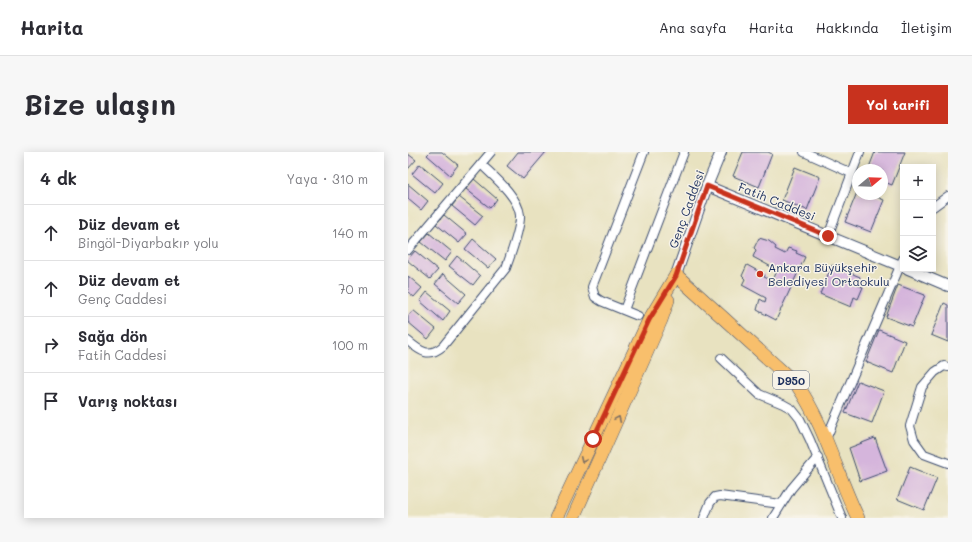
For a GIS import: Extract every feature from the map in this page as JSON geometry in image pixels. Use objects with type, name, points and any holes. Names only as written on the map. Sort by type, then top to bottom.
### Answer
[{"type":"main road","name":"D950","points":[[676,276],[797,385],[818,420],[858,518]]},
{"type":"main road","points":[[556,518],[649,320],[676,276]]},
{"type":"main road","points":[[573,518],[661,320],[676,276]]},
{"type":"street","points":[[408,250],[491,152]]},
{"type":"street","points":[[638,316],[601,301],[595,297],[592,287],[644,152]]},
{"type":"street","points":[[624,310],[684,152]]},
{"type":"street","name":"Genç Caddesi","points":[[676,276],[707,186],[721,152]]},
{"type":"street","points":[[804,152],[851,173]]},
{"type":"street","points":[[828,236],[860,152]]},
{"type":"street","points":[[408,341],[425,352],[437,351],[443,346],[506,268],[511,255],[520,215],[518,206],[509,192],[481,164]]},
{"type":"street","name":"Fatih Caddesi","points":[[707,186],[828,236],[900,263]]},
{"type":"street","points":[[936,204],[948,196]]},
{"type":"street","points":[[826,439],[901,272]]},
{"type":"street","name":"Fatih Caddesi","points":[[919,272],[948,286]]},
{"type":"street","points":[[721,358],[759,394],[792,409],[800,419],[818,457],[842,518]]},
{"type":"street","points":[[948,367],[944,366],[934,372],[922,387],[910,426],[914,440],[924,454],[948,463]]},
{"type":"street","points":[[773,518],[791,489],[818,457]]},
{"type":"street","points":[[704,518],[710,503],[715,497],[720,496],[781,504]]},
{"type":"building","points":[[430,152],[442,152],[458,165],[450,175],[427,155]]},
{"type":"building","points":[[518,152],[546,152],[523,179],[507,166]]},
{"type":"building","points":[[743,152],[768,152],[772,154],[759,187],[733,176]]},
{"type":"building","points":[[875,152],[905,152],[892,185],[888,183],[888,164],[870,164]]},
{"type":"building","points":[[408,154],[416,160],[408,169]]},
{"type":"building","points":[[420,164],[443,183],[435,193],[412,174]]},
{"type":"building","points":[[795,167],[820,177],[807,210],[782,200]]},
{"type":"building","points":[[474,179],[497,199],[490,208],[466,189]]},
{"type":"building","points":[[408,184],[428,201],[421,210],[408,199]]},
{"type":"building","points":[[459,197],[483,216],[475,225],[452,206]]},
{"type":"building","points":[[854,200],[884,200],[871,232],[845,222]]},
{"type":"building","points":[[444,215],[467,234],[459,243],[436,224]]},
{"type":"building","points":[[429,233],[452,252],[445,261],[421,242]]},
{"type":"building","points":[[759,238],[769,241],[776,247],[775,249],[785,254],[788,248],[797,251],[796,253],[805,257],[776,320],[757,310],[760,299],[765,302],[766,298],[742,285],[745,279],[742,276],[747,265],[765,275],[764,277],[773,281],[777,270],[753,257],[756,250],[754,248]]},
{"type":"building","points":[[473,239],[496,259],[488,268],[465,249]]},
{"type":"building","points":[[415,251],[438,270],[430,279],[408,261]]},
{"type":"building","points":[[457,256],[480,276],[473,285],[449,266]]},
{"type":"building","points":[[832,265],[860,277],[857,285],[863,287],[858,299],[854,297],[851,307],[820,294]]},
{"type":"building","points":[[443,274],[466,294],[458,303],[435,284]]},
{"type":"building","points":[[408,276],[422,288],[414,297],[408,292]]},
{"type":"building","points":[[898,285],[925,295],[912,327],[886,317]]},
{"type":"building","points":[[427,292],[450,311],[443,321],[420,301]]},
{"type":"building","points":[[944,303],[948,305],[948,342],[931,335]]},
{"type":"building","points":[[413,310],[436,329],[428,339],[408,322],[408,316]]},
{"type":"building","points":[[879,330],[905,341],[893,373],[866,362]]},
{"type":"building","points":[[858,381],[884,391],[872,423],[845,413]]},
{"type":"building","points":[[875,438],[887,471],[860,481],[849,448]]},
{"type":"building","points":[[910,467],[937,478],[924,510],[897,499]]},
{"type":"place","name":"Ankara Büyükşehir Belediyesi Ortaokulu","points":[[760,274]]},
{"type":"route","points":[[593,439],[649,320],[676,276],[707,186],[828,236]]}]
